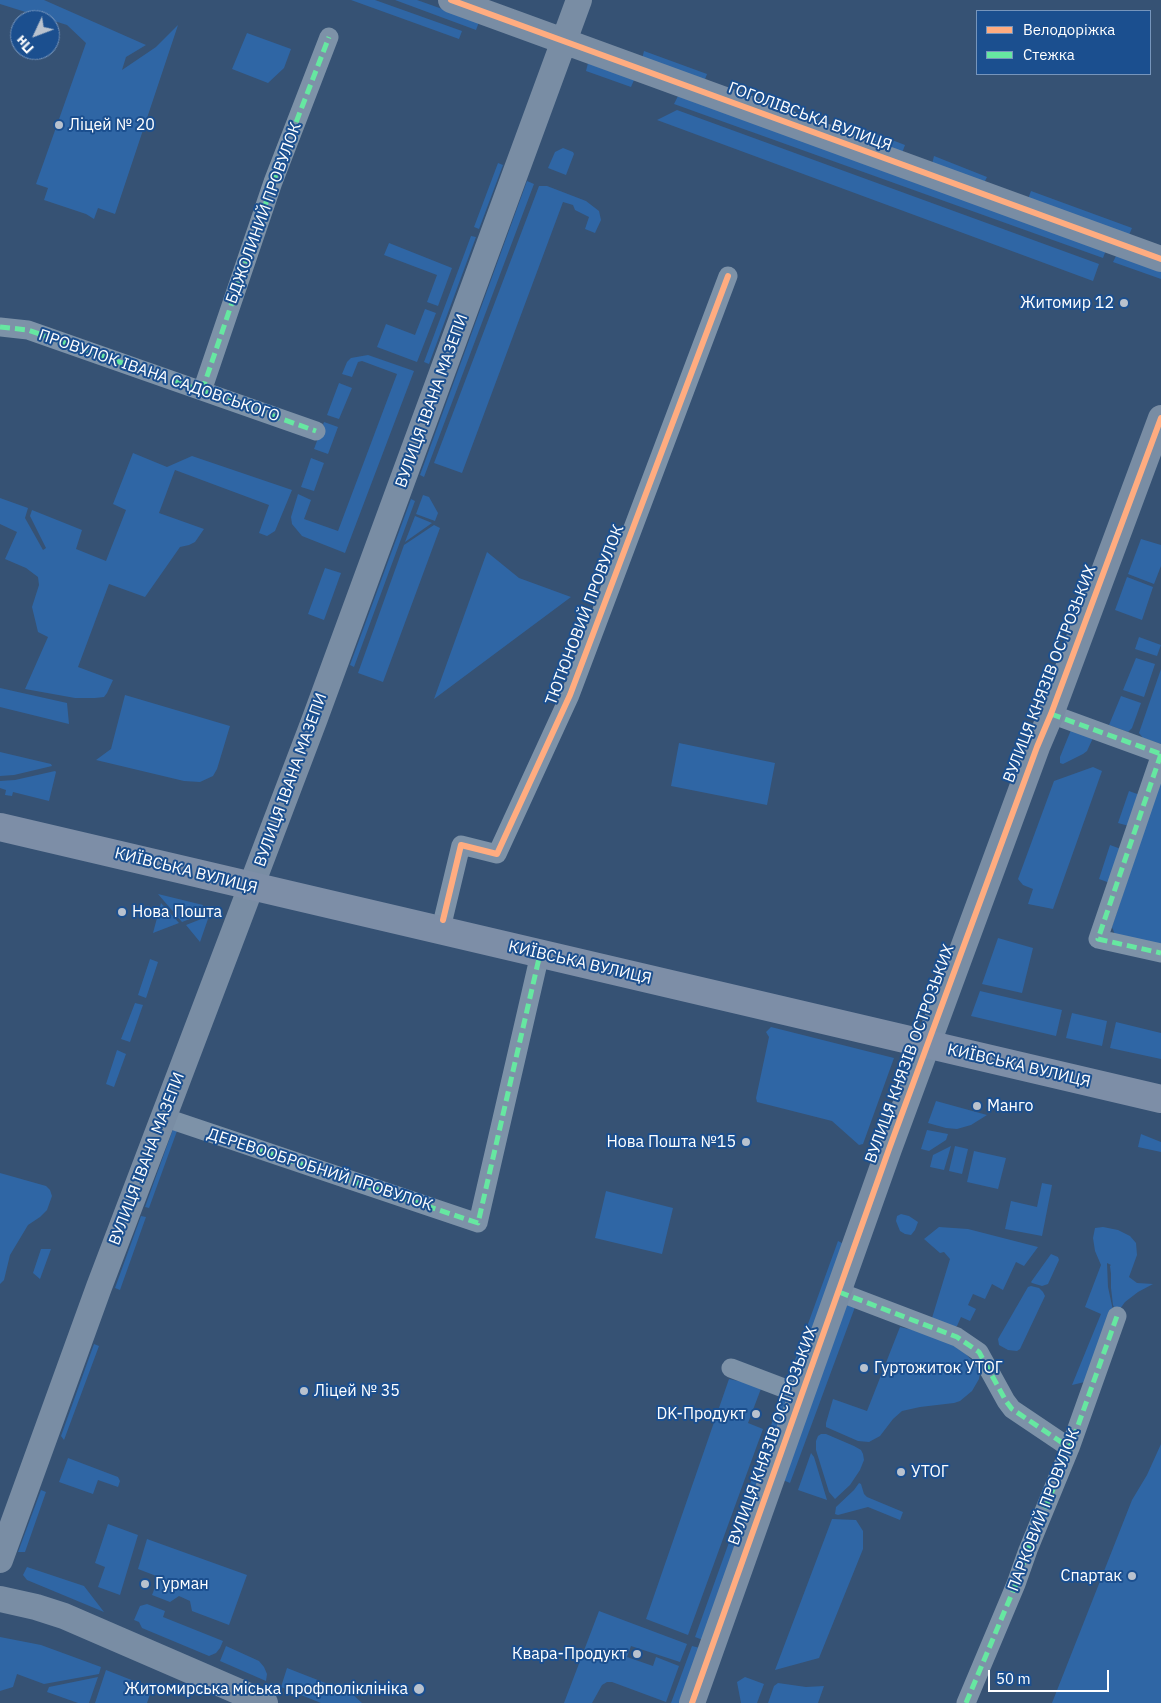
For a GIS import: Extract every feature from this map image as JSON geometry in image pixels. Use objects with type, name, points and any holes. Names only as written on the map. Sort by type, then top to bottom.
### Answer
[{"type":"main road","name":"ГОГОЛІВСЬКА ВУЛИЦЯ","points":[[450,0],[1161,259]]},
{"type":"main road","name":"ВУЛИЦЯ ІВАНА МАЗЕПИ","points":[[0,1560],[95,1296],[253,882],[506,201],[578,0]]},
{"type":"main road","name":"ВУЛИЦЯ КНЯЗІВ ОСТРОЗЬКИХ","points":[[692,1703],[889,1149],[1037,747],[1160,422]]},
{"type":"main road","name":"КИЇВСЬКА ВУЛИЦЯ","points":[[0,816],[540,954],[1161,1087]]},
{"type":"main road","name":"КИЇВСЬКА ВУЛИЦЯ","points":[[0,827],[253,882],[443,920],[931,1039],[1161,1099]]},
{"type":"main road","points":[[0,1600],[36,1607],[64,1616],[265,1703]]},
{"type":"main road","points":[[0,1612],[59,1627],[236,1703]]},
{"type":"street","name":"БДЖОЛИНИЙ ПРОВУЛОК","points":[[202,391],[273,182],[329,37]]},
{"type":"street","name":"ТЮТЮНОВИЙ ПРОВУЛОК","points":[[443,920],[461,845],[497,854],[570,695],[728,276]]},
{"type":"street","name":"ПРОВУЛОК ІВАНА САДОВСЬКОГО","points":[[0,327],[28,330],[316,431]]},
{"type":"street","points":[[1051,714],[1161,754],[1098,940],[1161,953]]},
{"type":"street","name":"ДЕРЕВООБРОБНИЙ ПРОВУЛОК","points":[[163,1117],[478,1223],[540,954]]},
{"type":"street","points":[[839,1292],[957,1338],[979,1352],[1012,1409],[1070,1448]]},
{"type":"street","name":"ПАРКОВИЙ ПРОВУЛОК","points":[[966,1703],[1070,1448],[1117,1316]]},
{"type":"street","points":[[731,1368],[802,1394]]},
{"type":"shaded area","points":[[0,0],[44,0],[146,45],[126,57],[122,70],[156,47],[178,25],[115,214],[98,208],[94,219],[86,214],[44,200],[48,188],[36,184],[86,43],[67,25],[60,23],[60,10],[19,10],[0,4]]},
{"type":"shaded area","points":[[351,0],[375,0],[462,31],[459,39]]},
{"type":"shaded area","points":[[395,0],[417,0],[479,22],[476,30]]},
{"type":"shaded area","points":[[247,33],[291,49],[284,68],[268,83],[232,69]]},
{"type":"shaded area","points":[[644,51],[707,74],[704,82],[642,59]]},
{"type":"shaded area","points":[[588,63],[634,80],[631,87],[586,71]]},
{"type":"shaded area","points":[[678,96],[1106,250],[1103,258],[674,104]]},
{"type":"shaded area","points":[[677,110],[1099,264],[1093,281],[657,120]]},
{"type":"shaded area","points":[[866,130],[905,145],[902,153],[862,139]]},
{"type":"shaded area","points":[[563,148],[574,154],[566,175],[548,168],[555,152]]},
{"type":"shaded area","points":[[934,156],[987,177],[984,183],[932,164]]},
{"type":"shaded area","points":[[498,163],[503,165],[479,229],[474,227]]},
{"type":"shaded area","points":[[527,181],[534,184],[424,477],[420,475]]},
{"type":"shaded area","points":[[539,186],[547,186],[586,201],[599,211],[601,220],[595,233],[585,229],[589,217],[575,210],[573,205],[563,202],[462,473],[434,463]]},
{"type":"shaded area","points":[[1031,191],[1132,228],[1129,235],[1028,199]]},
{"type":"shaded area","points":[[471,236],[476,237],[429,364],[424,362]]},
{"type":"shaded area","points":[[389,243],[452,268],[438,306],[427,302],[437,275],[384,255]]},
{"type":"shaded area","points":[[1117,254],[1161,269],[1161,279],[1113,262]]},
{"type":"shaded area","points":[[425,309],[436,313],[417,362],[377,347],[386,324],[415,335]]},
{"type":"shaded area","points":[[368,355],[414,371],[345,553],[302,536],[292,524],[291,517],[298,494],[311,500],[304,519],[338,531],[397,374],[362,361],[358,362],[352,377],[342,374],[347,362],[351,358]]},
{"type":"shaded area","points":[[339,383],[352,388],[339,419],[327,415]]},
{"type":"shaded area","points":[[324,422],[338,427],[328,454],[314,449]]},
{"type":"shaded area","points":[[133,453],[167,467],[192,456],[292,490],[275,531],[267,536],[259,533],[269,505],[175,470],[159,513],[204,529],[195,542],[180,547],[145,597],[109,584],[78,667],[113,680],[107,693],[104,697],[75,698],[25,689],[48,637],[38,632],[32,607],[39,585],[38,577],[26,568],[5,559],[17,532],[0,524],[0,498],[28,508],[25,518],[43,550],[46,548],[30,516],[32,510],[82,530],[76,549],[106,561],[126,510],[113,504]]},
{"type":"shaded area","points":[[311,458],[324,463],[314,491],[301,487]]},
{"type":"shaded area","points":[[423,495],[429,497],[438,513],[435,521],[416,514]]},
{"type":"shaded area","points":[[411,499],[415,501],[354,667],[350,665]]},
{"type":"shaded area","points":[[415,516],[432,523],[405,542]]},
{"type":"shaded area","points":[[434,525],[440,528],[383,682],[358,673],[404,545]]},
{"type":"shaded area","points":[[1141,539],[1161,545],[1161,566],[1154,584],[1128,574]]},
{"type":"shaded area","points":[[487,552],[519,578],[571,597],[434,699]]},
{"type":"shaded area","points":[[325,568],[341,573],[324,620],[308,614]]},
{"type":"shaded area","points":[[1127,577],[1153,587],[1142,620],[1115,610]]},
{"type":"shaded area","points":[[1139,637],[1161,645],[1157,656],[1135,649]]},
{"type":"shaded area","points":[[1136,658],[1155,664],[1144,697],[1123,690]]},
{"type":"shaded area","points":[[1161,669],[1161,744],[1143,738],[1139,733]]},
{"type":"shaded area","points":[[0,688],[67,703],[69,724],[0,707]]},
{"type":"shaded area","points":[[125,695],[230,726],[217,769],[213,776],[200,782],[184,781],[96,760],[111,749]]},
{"type":"shaded area","points":[[1121,696],[1141,703],[1132,728],[1128,732],[1109,725]]},
{"type":"shaded area","points":[[1071,730],[1093,738],[1087,751],[1063,764],[1060,763],[1060,757]]},
{"type":"shaded area","points":[[679,743],[775,763],[767,805],[671,786]]},
{"type":"shaded area","points":[[0,752],[51,764],[52,766],[14,775],[0,776]]},
{"type":"shaded area","points":[[1093,767],[1102,771],[1053,909],[1028,904],[1033,889],[1023,885],[1018,879],[1054,781]]},
{"type":"shaded area","points":[[55,771],[49,801],[13,792],[12,796],[5,795],[6,790],[0,788],[0,781],[15,780]]},
{"type":"shaded area","points":[[1161,779],[1161,948],[1115,935],[1112,927]]},
{"type":"shaded area","points":[[1129,791],[1140,795],[1129,826],[1118,823]]},
{"type":"shaded area","points":[[1110,845],[1121,849],[1110,883],[1099,879]]},
{"type":"shaded area","points":[[158,894],[203,905],[200,915],[182,922]]},
{"type":"shaded area","points":[[161,903],[179,923],[153,933]]},
{"type":"shaded area","points":[[209,916],[200,942],[186,925]]},
{"type":"shaded area","points":[[998,938],[1033,948],[1022,993],[982,984]]},
{"type":"shaded area","points":[[150,959],[158,962],[146,998],[138,995]]},
{"type":"shaded area","points":[[980,991],[1062,1010],[1056,1036],[971,1016]]},
{"type":"shaded area","points":[[135,1003],[143,1005],[130,1042],[121,1039]]},
{"type":"shaded area","points":[[1072,1013],[1107,1021],[1102,1046],[1066,1038]]},
{"type":"shaded area","points":[[1116,1022],[1161,1033],[1161,1059],[1110,1048]]},
{"type":"shaded area","points":[[771,1027],[894,1058],[863,1144],[859,1145],[832,1121],[757,1102],[756,1098],[769,1037],[766,1032]]},
{"type":"shaded area","points":[[117,1050],[126,1054],[114,1087],[106,1084]]},
{"type":"shaded area","points":[[936,1101],[987,1115],[971,1125],[957,1129],[928,1123]]},
{"type":"shaded area","points":[[173,1129],[177,1131],[149,1208],[145,1207]]},
{"type":"shaded area","points":[[927,1130],[948,1134],[946,1140],[929,1151],[921,1149]]},
{"type":"shaded area","points":[[1141,1134],[1161,1142],[1161,1152],[1138,1147]]},
{"type":"shaded area","points":[[951,1146],[944,1170],[930,1167],[933,1155]]},
{"type":"shaded area","points":[[955,1146],[968,1149],[962,1174],[949,1171]]},
{"type":"shaded area","points":[[974,1151],[1006,1158],[998,1189],[967,1182]]},
{"type":"shaded area","points":[[0,1173],[46,1186],[52,1196],[47,1210],[28,1225],[10,1255],[4,1280],[0,1284]]},
{"type":"shaded area","points":[[1042,1183],[1052,1185],[1042,1236],[1005,1229],[1011,1201],[1037,1207]]},
{"type":"shaded area","points":[[606,1191],[673,1208],[662,1254],[595,1238]]},
{"type":"shaded area","points":[[901,1214],[909,1216],[918,1222],[911,1235],[900,1231],[896,1221],[897,1216]]},
{"type":"shaded area","points":[[141,1216],[146,1217],[120,1290],[115,1288]]},
{"type":"shaded area","points":[[939,1227],[968,1229],[1038,1247],[1024,1266],[1016,1262],[1003,1290],[992,1284],[985,1299],[973,1294],[968,1305],[976,1309],[970,1321],[961,1317],[957,1326],[952,1328],[932,1318],[950,1259],[944,1252],[940,1253],[924,1239]]},
{"type":"shaded area","points":[[1103,1227],[1118,1230],[1130,1236],[1136,1243],[1137,1255],[1129,1277],[1137,1283],[1153,1284],[1125,1302],[1117,1313],[1113,1305],[1111,1265],[1107,1263],[1108,1287],[1114,1315],[1089,1381],[1072,1385],[1101,1314],[1085,1307],[1101,1265],[1095,1251],[1093,1238],[1095,1228]]},
{"type":"shaded area","points":[[838,1241],[844,1244],[794,1385],[787,1382]]},
{"type":"shaded area","points":[[41,1249],[51,1249],[40,1279],[33,1273]]},
{"type":"shaded area","points":[[1051,1254],[1058,1257],[1059,1260],[1048,1284],[1042,1286],[1032,1283],[1031,1282]]},
{"type":"shaded area","points":[[1028,1287],[1039,1288],[1045,1296],[1020,1349],[1017,1351],[1008,1350],[999,1345],[998,1339]]},
{"type":"shaded area","points":[[846,1304],[855,1307],[790,1483],[783,1480]]},
{"type":"shaded area","points":[[900,1327],[918,1331],[950,1343],[966,1354],[979,1368],[980,1373],[979,1379],[972,1391],[960,1401],[954,1403],[902,1411],[880,1436],[869,1442],[858,1441],[826,1427],[833,1399],[867,1411]]},
{"type":"shaded area","points":[[94,1344],[99,1346],[64,1440],[61,1436]]},
{"type":"shaded area","points":[[729,1379],[762,1386],[748,1423],[763,1429],[688,1635],[646,1619]]},
{"type":"shaded area","points":[[783,1392],[790,1394],[703,1640],[695,1637]]},
{"type":"shaded area","points":[[821,1434],[826,1434],[854,1446],[861,1450],[863,1454],[864,1460],[860,1470],[850,1485],[835,1499],[829,1492],[816,1450],[816,1441]]},
{"type":"shaded area","name":"Спартак","points":[[1161,1444],[1161,1703],[1052,1703],[1132,1500],[1147,1475]]},
{"type":"shaded area","points":[[811,1453],[814,1457],[827,1500],[798,1490]]},
{"type":"shaded area","points":[[68,1458],[118,1477],[120,1481],[118,1487],[98,1480],[93,1494],[59,1482]]},
{"type":"shaded area","points":[[859,1483],[867,1497],[903,1512],[900,1520],[868,1507],[838,1515],[835,1514],[836,1507]]},
{"type":"shaded area","points":[[41,1490],[46,1492],[25,1552],[18,1552]]},
{"type":"shaded area","points":[[832,1519],[856,1520],[863,1531],[863,1549],[819,1658],[775,1670]]},
{"type":"shaded area","points":[[108,1524],[138,1535],[120,1595],[98,1587],[105,1567],[95,1563]]},
{"type":"shaded area","points":[[147,1539],[247,1575],[229,1625],[192,1611],[190,1601],[179,1596],[170,1602],[152,1595],[159,1577],[138,1569]]},
{"type":"shaded area","points":[[27,1567],[84,1586],[104,1612],[27,1580],[23,1575]]},
{"type":"shaded area","points":[[147,1604],[165,1611],[163,1617],[223,1641],[220,1648],[216,1653],[209,1656],[142,1628],[139,1622],[134,1620],[140,1606]]},
{"type":"shaded area","points":[[599,1611],[687,1644],[680,1662],[631,1646],[627,1657],[653,1666],[656,1657],[679,1666],[666,1702],[612,1682],[607,1682],[602,1685],[592,1703],[564,1703]]},
{"type":"shaded area","points":[[0,1637],[41,1645],[101,1667],[99,1674],[44,1684],[17,1674],[13,1687],[0,1691]]},
{"type":"shaded area","points":[[226,1646],[259,1661],[267,1674],[266,1681],[220,1661]]},
{"type":"shaded area","points":[[692,1646],[700,1648],[680,1703],[671,1703]]},
{"type":"shaded area","points":[[287,1668],[351,1693],[362,1703],[321,1703],[281,1687]]},
{"type":"shaded area","points":[[106,1670],[152,1688],[147,1703],[95,1703]]},
{"type":"shaded area","points":[[98,1677],[89,1703],[78,1703],[47,1692],[49,1687]]},
{"type":"shaded area","points":[[745,1677],[764,1684],[757,1703],[741,1703],[737,1682]]},
{"type":"shaded area","points":[[778,1683],[806,1687],[824,1686],[818,1703],[768,1703],[774,1686]]},
{"type":"marked path","points":[[202,391],[273,182],[329,37]]},
{"type":"marked path","points":[[0,327],[28,330],[316,431]]},
{"type":"marked path","points":[[1051,714],[1161,754]]},
{"type":"marked path","points":[[1161,754],[1098,939],[1161,953]]},
{"type":"marked path","points":[[255,1149],[478,1223],[540,954]]},
{"type":"marked path","points":[[839,1292],[957,1337],[979,1352],[1012,1409],[1070,1448]]},
{"type":"marked path","points":[[966,1703],[1070,1448],[1117,1316]]},
{"type":"cycle path","points":[[451,0],[1161,259]]},
{"type":"cycle path","points":[[443,920],[461,845],[497,854],[570,695],[728,276]]},
{"type":"cycle path","points":[[692,1703],[889,1149],[1161,418]]},
{"type":"place","name":"Ліцей № 20","points":[[59,125]]},
{"type":"place","name":"Житомир 12","points":[[1124,303]]},
{"type":"place","name":"Нова Пошта","points":[[122,912]]},
{"type":"place","name":"Манго","points":[[977,1106]]},
{"type":"place","name":"Нова Пошта №15","points":[[746,1142]]},
{"type":"place","name":"Гуртожиток УТОГ","points":[[864,1368]]},
{"type":"place","name":"Ліцей № 35","points":[[304,1391]]},
{"type":"place","name":"DK-Продукт","points":[[756,1414]]},
{"type":"place","name":"УТОГ","points":[[901,1472]]},
{"type":"place","name":"Спартак","points":[[1132,1576]]},
{"type":"place","name":"Гурман","points":[[145,1584]]},
{"type":"place","name":"Квара-Продукт","points":[[637,1654]]},
{"type":"place","name":"Житомирська міська профполіклініка","points":[[419,1689]]}]
